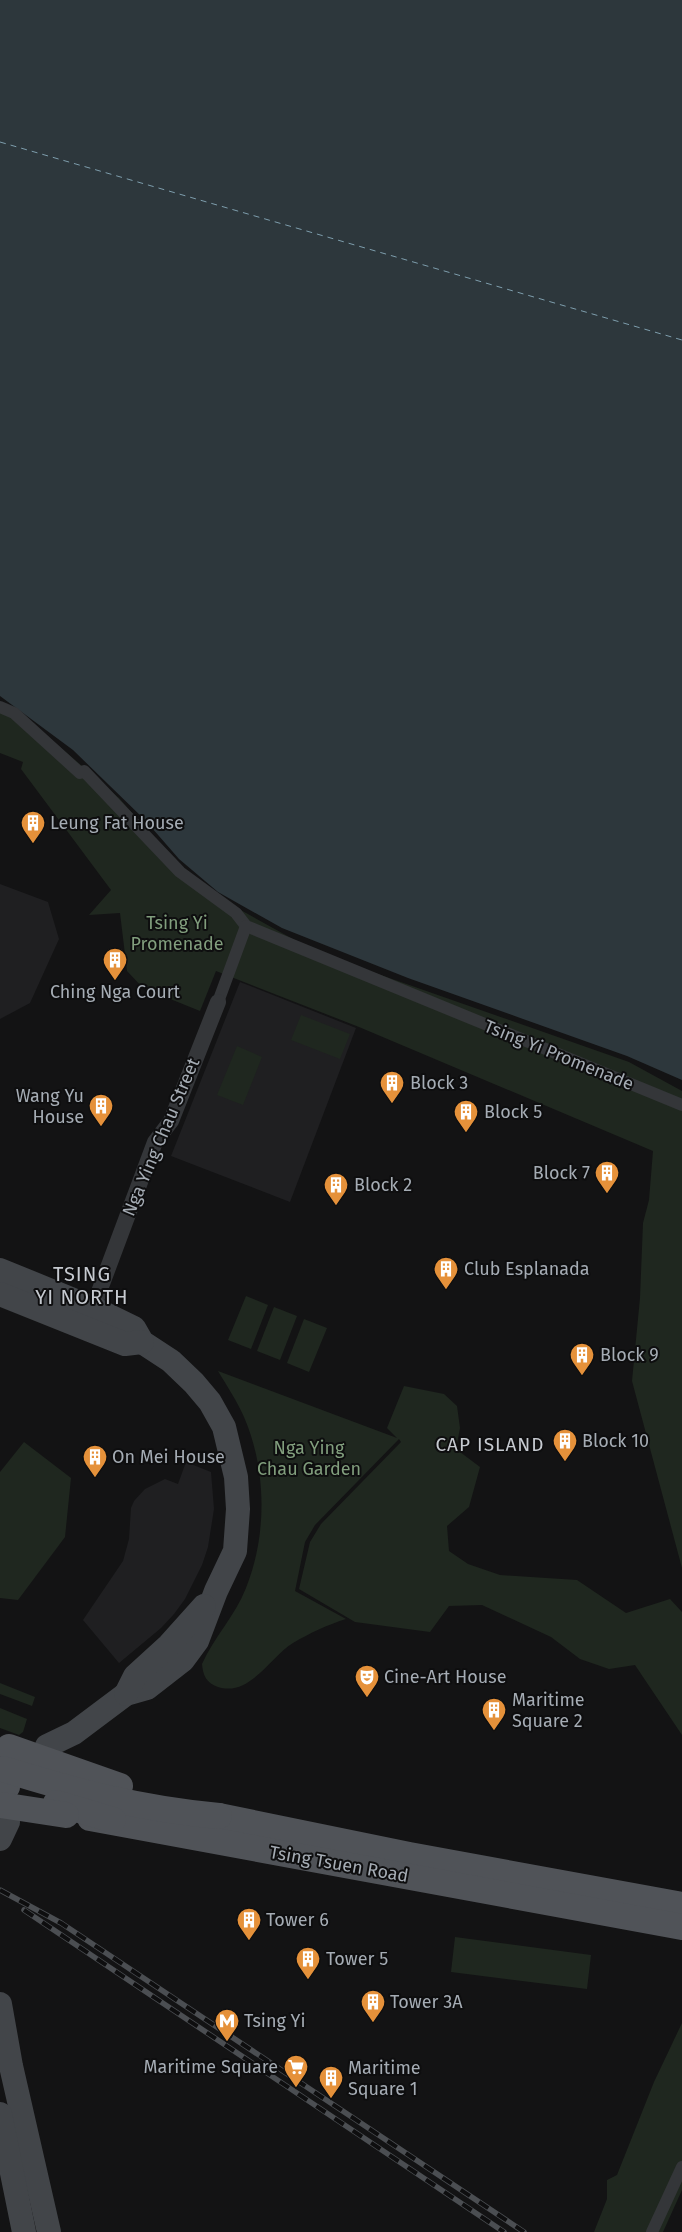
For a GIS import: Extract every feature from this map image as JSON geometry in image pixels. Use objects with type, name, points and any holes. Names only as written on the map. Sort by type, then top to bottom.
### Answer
[{"type":"main road","points":[[0,1270],[90,1318]]},
{"type":"main road","points":[[0,1294],[134,1328],[142,1342],[171,1361],[194,1383],[210,1402],[224,1427],[236,1477],[238,1509],[235,1551],[216,1591],[197,1641],[182,1660],[147,1688],[126,1694],[52,1750]]},
{"type":"main road","points":[[0,1743],[97,1778],[219,1816]]},
{"type":"main road","name":"Tsing Tsuen Road","points":[[0,1768],[53,1785],[130,1804],[219,1816],[400,1853],[682,1905]]},
{"type":"main road","name":"Tsing Tsuen Road","points":[[0,1784],[113,1820],[216,1842],[682,1927]]},
{"type":"main road","points":[[3,1822],[113,1820]]},
{"type":"main road","points":[[0,2004],[11,2066],[49,2232]]},
{"type":"main road","points":[[0,2114],[24,2232]]},
{"type":"street","name":"Tsing Yi Promenade","points":[[0,707],[14,713],[80,773],[84,771],[180,872],[236,913],[246,926],[682,1105]]},
{"type":"street","points":[[218,1002],[246,926]]},
{"type":"street","name":"Nga Ying Chau Street","points":[[90,1318],[155,1142],[172,1120],[218,1002]]},
{"type":"street","points":[[652,2232],[682,2167]]},
{"type":"shaded area","points":[[0,0],[682,0],[682,1080],[627,1056],[408,978],[282,928],[218,892],[179,859],[145,820],[73,750],[0,696]]},
{"type":"shaded area","points":[[0,884],[48,902],[59,939],[30,1003],[0,1019]]},
{"type":"shaded area","points":[[240,982],[356,1028],[290,1202],[171,1156]]},
{"type":"shaded area","points":[[186,1462],[211,1472],[214,1509],[208,1547],[202,1565],[185,1599],[174,1614],[161,1628],[119,1663],[83,1620],[123,1561],[129,1539],[131,1508],[134,1501],[145,1489],[165,1479],[178,1484]]},
{"type":"green space","name":"Tsing Yi Promenade","points":[[0,702],[15,708],[119,798],[172,859],[219,898],[318,953],[629,1062],[682,1091],[682,1568],[632,1381],[640,1298],[643,1223],[649,1200],[653,1151],[359,1027],[216,971],[200,1011],[143,988],[127,971],[120,913],[89,915],[111,890],[21,769],[23,762],[0,753]]},
{"type":"green space","points":[[301,1015],[350,1034],[340,1059],[291,1040]]},
{"type":"green space","points":[[237,1046],[262,1057],[243,1105],[217,1095]]},
{"type":"green space","points":[[246,1296],[268,1305],[251,1349],[228,1340]]},
{"type":"green space","points":[[274,1307],[297,1316],[280,1360],[257,1351]]},
{"type":"green space","points":[[304,1319],[327,1328],[309,1372],[287,1363]]},
{"type":"green space","name":"Nga Ying Chau Garden","points":[[218,1371],[397,1438],[387,1428],[404,1386],[444,1394],[457,1406],[460,1428],[456,1449],[480,1467],[469,1507],[447,1526],[449,1551],[468,1564],[500,1575],[577,1580],[626,1613],[670,1599],[682,1612],[682,1735],[635,1665],[609,1669],[580,1659],[551,1637],[482,1605],[449,1606],[430,1632],[355,1622],[299,1589],[310,1542],[321,1524],[401,1442],[399,1439],[315,1525],[305,1542],[295,1591],[346,1619],[293,1643],[284,1649],[259,1674],[240,1686],[229,1689],[218,1687],[208,1681],[204,1675],[202,1664],[246,1588],[258,1547],[262,1503],[257,1459],[252,1437],[241,1411]]},
{"type":"green space","points":[[24,1442],[71,1478],[65,1537],[18,1600],[0,1598],[0,1472]]},
{"type":"green space","points":[[0,1683],[35,1697],[32,1706],[0,1694]]},
{"type":"green space","points":[[0,1708],[27,1719],[23,1732],[19,1735],[0,1728]]},
{"type":"green space","points":[[455,1937],[591,1955],[587,1989],[451,1972]]},
{"type":"green space","points":[[682,2023],[682,2190],[663,2232],[594,2232],[607,2199],[607,2180],[617,2175],[654,2082]]},
{"type":"ferry route","points":[[0,142],[682,340]]},
{"type":"railway","points":[[0,1890],[61,1923],[524,2232]]},
{"type":"railway","points":[[24,1910],[504,2232]]},
{"type":"place","name":"Leung Fat House","points":[[33,844]]},
{"type":"place","name":"Ching Nga Court","points":[[115,981]]},
{"type":"place","name":"Block 3","points":[[392,1104]]},
{"type":"place","name":"Wang Yu House","points":[[101,1127]]},
{"type":"place","name":"Block 5","points":[[466,1133]]},
{"type":"place","name":"Block 7","points":[[607,1194]]},
{"type":"place","name":"Block 2","points":[[336,1206]]},
{"type":"place","name":"Club Esplanada","points":[[446,1290]]},
{"type":"place","name":"Block 9","points":[[582,1376]]},
{"type":"place","name":"Block 10","points":[[565,1462]]},
{"type":"place","name":"On Mei House","points":[[95,1478]]},
{"type":"place","name":"Cine-Art House","points":[[367,1698]]},
{"type":"place","name":"Maritime Square 2","points":[[494,1731]]},
{"type":"place","name":"Tower 6","points":[[249,1941]]},
{"type":"place","name":"Tower 5","points":[[308,1980]]},
{"type":"place","name":"Tower 3A","points":[[373,2023]]},
{"type":"place","name":"Tsing Yi","points":[[227,2042]]},
{"type":"place","name":"Maritime Square","points":[[296,2088]]},
{"type":"place","name":"Maritime Square 1","points":[[331,2099]]},
{"type":"district","name":"TSING YI NORTH","points":[[82,1286]]},
{"type":"district","name":"CAP ISLAND","points":[[490,1444]]}]
